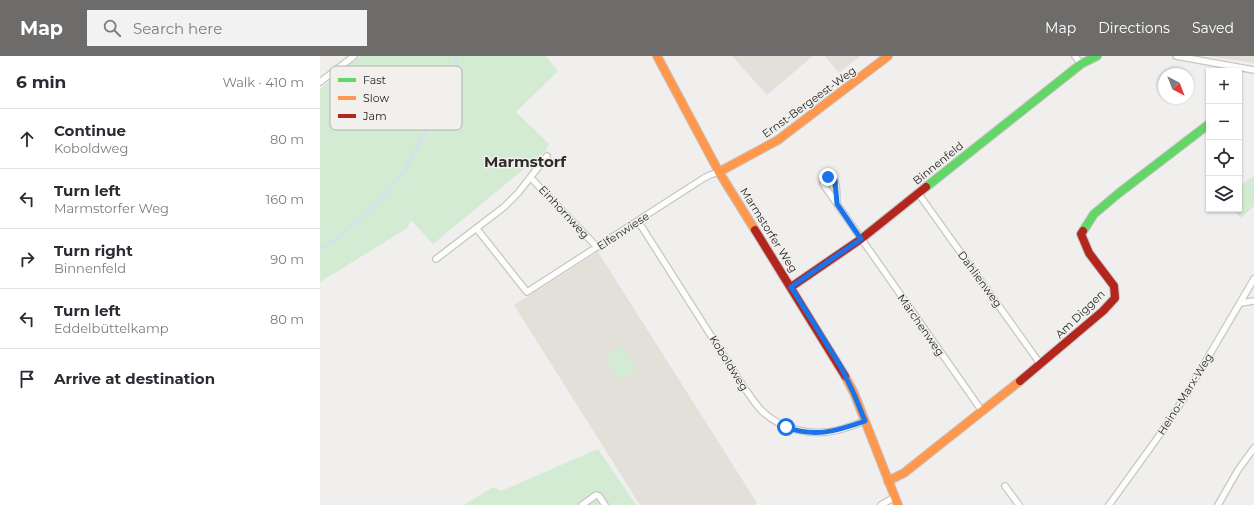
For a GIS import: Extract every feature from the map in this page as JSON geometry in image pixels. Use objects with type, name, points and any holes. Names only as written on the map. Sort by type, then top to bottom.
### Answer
[{"type":"street","points":[[341,66],[354,56]]},
{"type":"street","name":"Marmstorfer Weg","points":[[657,56],[719,172],[841,367],[854,394],[897,501]]},
{"type":"street","name":"Ernst-Bergeest-Weg","points":[[719,172],[778,140],[888,56]]},
{"type":"street","points":[[1075,56],[1081,64]]},
{"type":"street","name":"Binnenfeld","points":[[791,287],[861,239],[1081,64],[1097,56]]},
{"type":"street","points":[[1176,56],[1229,68]]},
{"type":"street","points":[[1242,69],[1254,70]]},
{"type":"street","points":[[320,82],[330,74]]},
{"type":"street","name":"Am Diggen","points":[[888,481],[904,473],[1041,365],[1115,298],[1114,286],[1089,252],[1080,234],[1094,214],[1125,188],[1206,126]]},
{"type":"street","points":[[436,259],[504,207],[531,178],[547,156]]},
{"type":"street","name":"Elfenwiese","points":[[477,229],[527,292],[710,175],[719,172]]},
{"type":"street","name":"Einhornweg","points":[[531,178],[597,247]]},
{"type":"street","name":"Dahlienweg","points":[[918,193],[1041,365]]},
{"type":"street","name":"Märchenweg","points":[[837,204],[982,411]]},
{"type":"street","name":"Koboldweg","points":[[638,221],[743,386],[755,403],[768,417],[793,429],[823,433],[837,431],[865,421]]},
{"type":"street","name":"Heino-Marx-Weg","points":[[1109,505],[1161,433],[1184,398],[1254,279]]},
{"type":"street","points":[[1241,303],[1254,301]]},
{"type":"street","points":[[1218,505],[1238,470],[1254,448]]},
{"type":"street","points":[[1006,486],[1019,505]]},
{"type":"street","points":[[582,505],[596,495],[599,496],[605,505]]},
{"type":"street","points":[[882,505],[897,501]]},
{"type":"shaded area","points":[[732,56],[813,56],[767,95]]},
{"type":"shaded area","points":[[825,56],[860,56],[839,73]]},
{"type":"shaded area","points":[[1208,56],[1254,56],[1254,63]]},
{"type":"shaded area","points":[[598,252],[757,503],[754,505],[640,505],[514,305]]},
{"type":"green space","points":[[361,56],[546,56],[558,71],[516,112],[549,144],[546,149],[547,150],[433,244],[411,220],[407,228],[320,282],[320,89],[330,81],[330,130],[462,130],[462,66],[349,66]]},
{"type":"green space","points":[[1254,176],[1254,206],[1241,218],[1235,212],[1242,212],[1242,184]]},
{"type":"green space","points":[[621,345],[637,370],[620,381],[604,356]]},
{"type":"green space","points":[[598,449],[636,505],[464,505],[493,487],[501,491]]},
{"type":"waterway","points":[[456,56],[457,66]]},
{"type":"waterway","points":[[320,249],[340,236],[371,209],[404,172],[426,130]]},
{"type":"traffic: fast","points":[[926,187],[1081,64],[1097,56]]},
{"type":"traffic: fast","points":[[1083,231],[1094,214],[1206,126]]},
{"type":"traffic: slow","points":[[657,56],[719,172],[755,230]]},
{"type":"traffic: slow","points":[[719,172],[778,140],[888,56]]},
{"type":"traffic: slow","points":[[845,376],[854,393],[898,505]]},
{"type":"traffic: slow","points":[[888,481],[904,473],[1020,381]]},
{"type":"traffic: jam","points":[[791,287],[861,239],[926,187]]},
{"type":"traffic: jam","points":[[755,230],[845,376]]},
{"type":"traffic: jam","points":[[1020,381],[1103,311],[1115,298],[1114,286],[1089,253],[1081,234],[1083,231]]},
{"type":"district","name":"Marmstorf","points":[[525,161]]},
{"type":"route","points":[[786,427],[808,432],[823,433],[837,431],[865,421],[841,367],[791,287],[861,239],[837,204],[835,180],[832,177],[828,177]]}]
